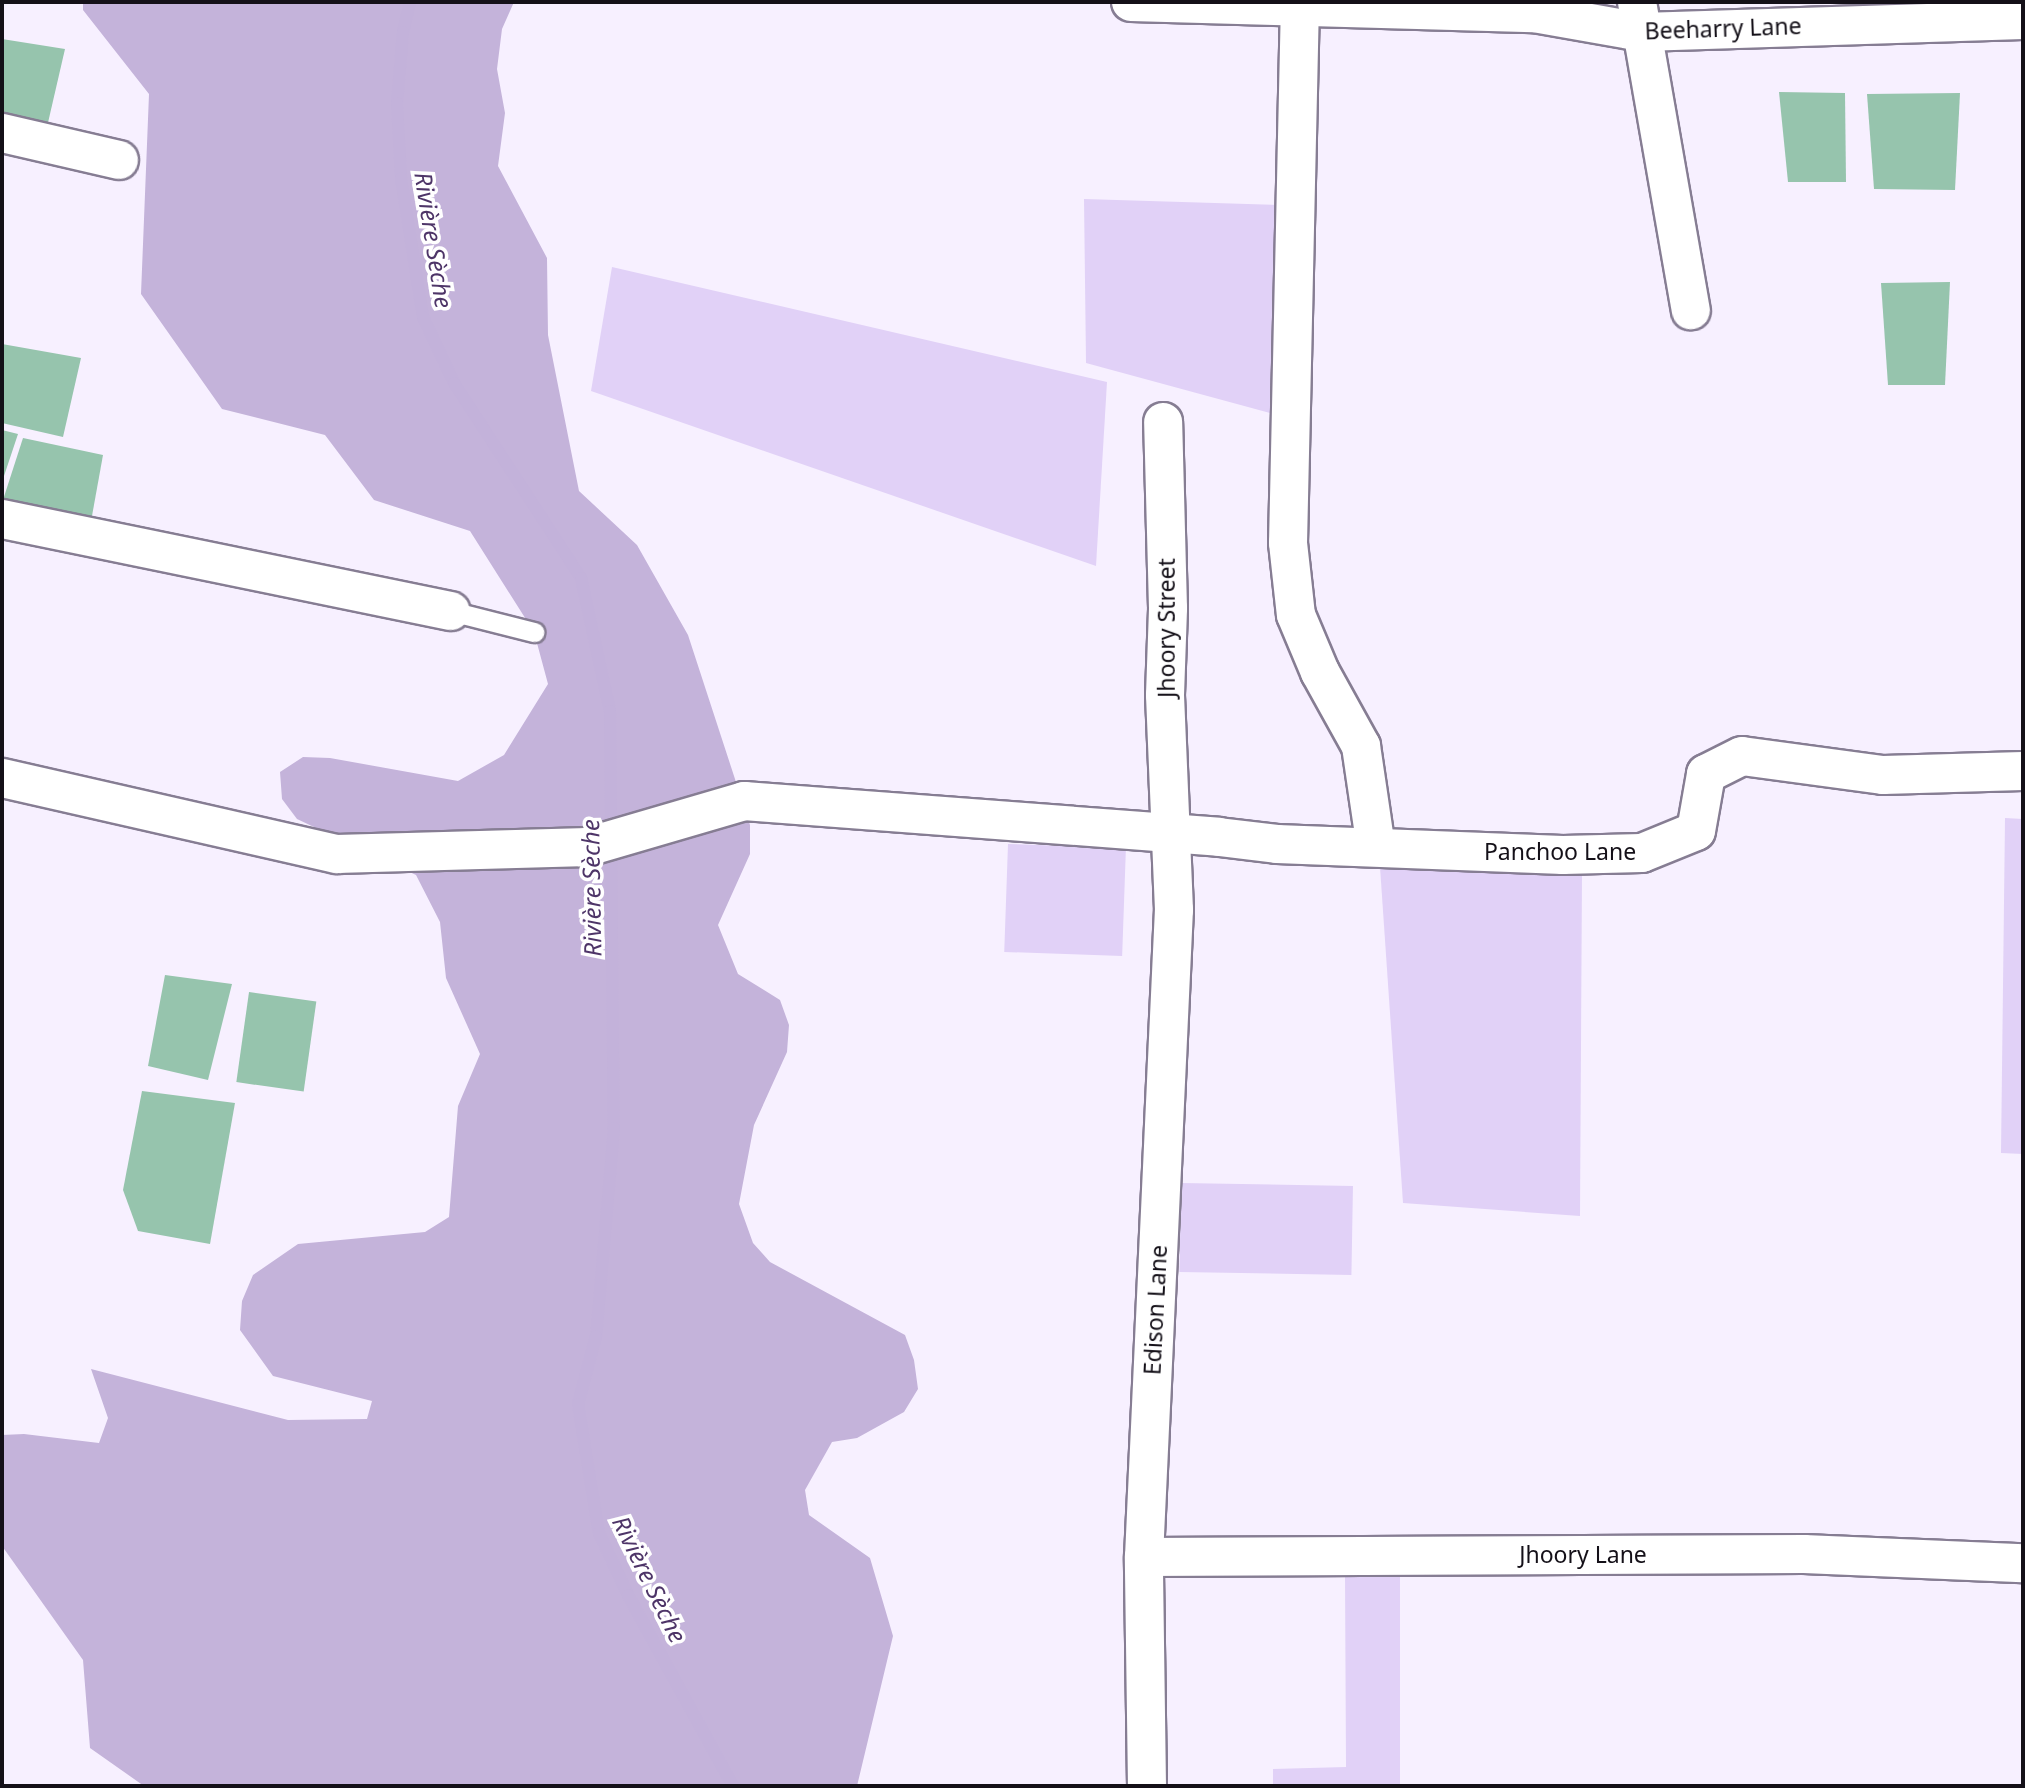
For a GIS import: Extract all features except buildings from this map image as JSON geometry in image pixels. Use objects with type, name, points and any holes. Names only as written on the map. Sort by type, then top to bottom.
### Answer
[{"type":"street","name":"Beeharry Lane","points":[[1130,2],[1300,4],[1640,17],[2023,20]]},
{"type":"street","points":[[2,778],[337,854],[587,847],[744,801],[1277,844],[1376,847],[1361,746],[1320,672],[1296,615],[1288,543],[1300,4]]},
{"type":"street","points":[[1640,17],[1655,90],[1691,310]]},
{"type":"street","points":[[2,133],[119,160]]},
{"type":"street","name":"Jhoory Street","points":[[1163,422],[1168,608],[1166,695],[1172,834]]},
{"type":"street","points":[[2,519],[451,611]]},
{"type":"street","name":"Panchoo Lane","points":[[1376,847],[1563,855],[1642,853],[1696,831],[1706,774],[1742,756],[1883,775],[2023,771]]},
{"type":"street","name":"Edison Lane","points":[[1147,1786],[1143,1556],[1174,910],[1172,834]]},
{"type":"street","name":"Jhoory Lane","points":[[1143,1556],[1804,1554],[2023,1563]]},
{"type":"lane","points":[[451,611],[534,632]]},
{"type":"shaded area","points":[[83,2],[514,2],[502,29],[497,69],[505,113],[498,166],[547,258],[548,335],[579,491],[637,545],[688,635],[750,825],[750,854],[718,925],[738,974],[780,1000],[789,1025],[787,1052],[754,1125],[739,1204],[753,1243],[770,1262],[905,1335],[914,1360],[918,1389],[904,1412],[857,1438],[832,1442],[805,1490],[809,1515],[870,1558],[893,1636],[857,1786],[144,1786],[90,1748],[83,1660],[2,1546],[2,1435],[24,1434],[99,1443],[108,1418],[91,1369],[288,1420],[367,1419],[372,1401],[273,1376],[240,1330],[242,1301],[253,1275],[298,1244],[425,1232],[449,1217],[458,1106],[480,1054],[446,978],[440,922],[416,875],[297,819],[282,799],[280,772],[303,757],[330,758],[458,781],[504,755],[548,684],[534,632],[470,531],[374,500],[325,435],[222,409],[141,294],[149,94],[83,10]]},
{"type":"shaded area","points":[[1084,199],[1282,205],[1270,413],[1086,363]]},
{"type":"shaded area","points":[[612,267],[1107,382],[1096,566],[591,391]]},
{"type":"shaded area","points":[[2005,818],[2023,819],[2023,1154],[2001,1153]]},
{"type":"shaded area","points":[[1008,844],[1126,848],[1122,956],[1004,952]]},
{"type":"shaded area","points":[[1380,867],[1582,875],[1580,1216],[1403,1203]]},
{"type":"shaded area","points":[[1181,1183],[1353,1186],[1351,1275],[1179,1272]]},
{"type":"shaded area","points":[[1400,1575],[1400,1786],[1273,1786],[1273,1769],[1346,1767],[1345,1576]]},
{"type":"waterway","name":"Rivière Sèche","points":[[410,2],[403,32],[397,103],[401,178],[423,317],[454,383],[581,578],[610,711],[614,1128],[596,1336],[578,1404],[599,1533],[628,1595],[733,1786]]}]
